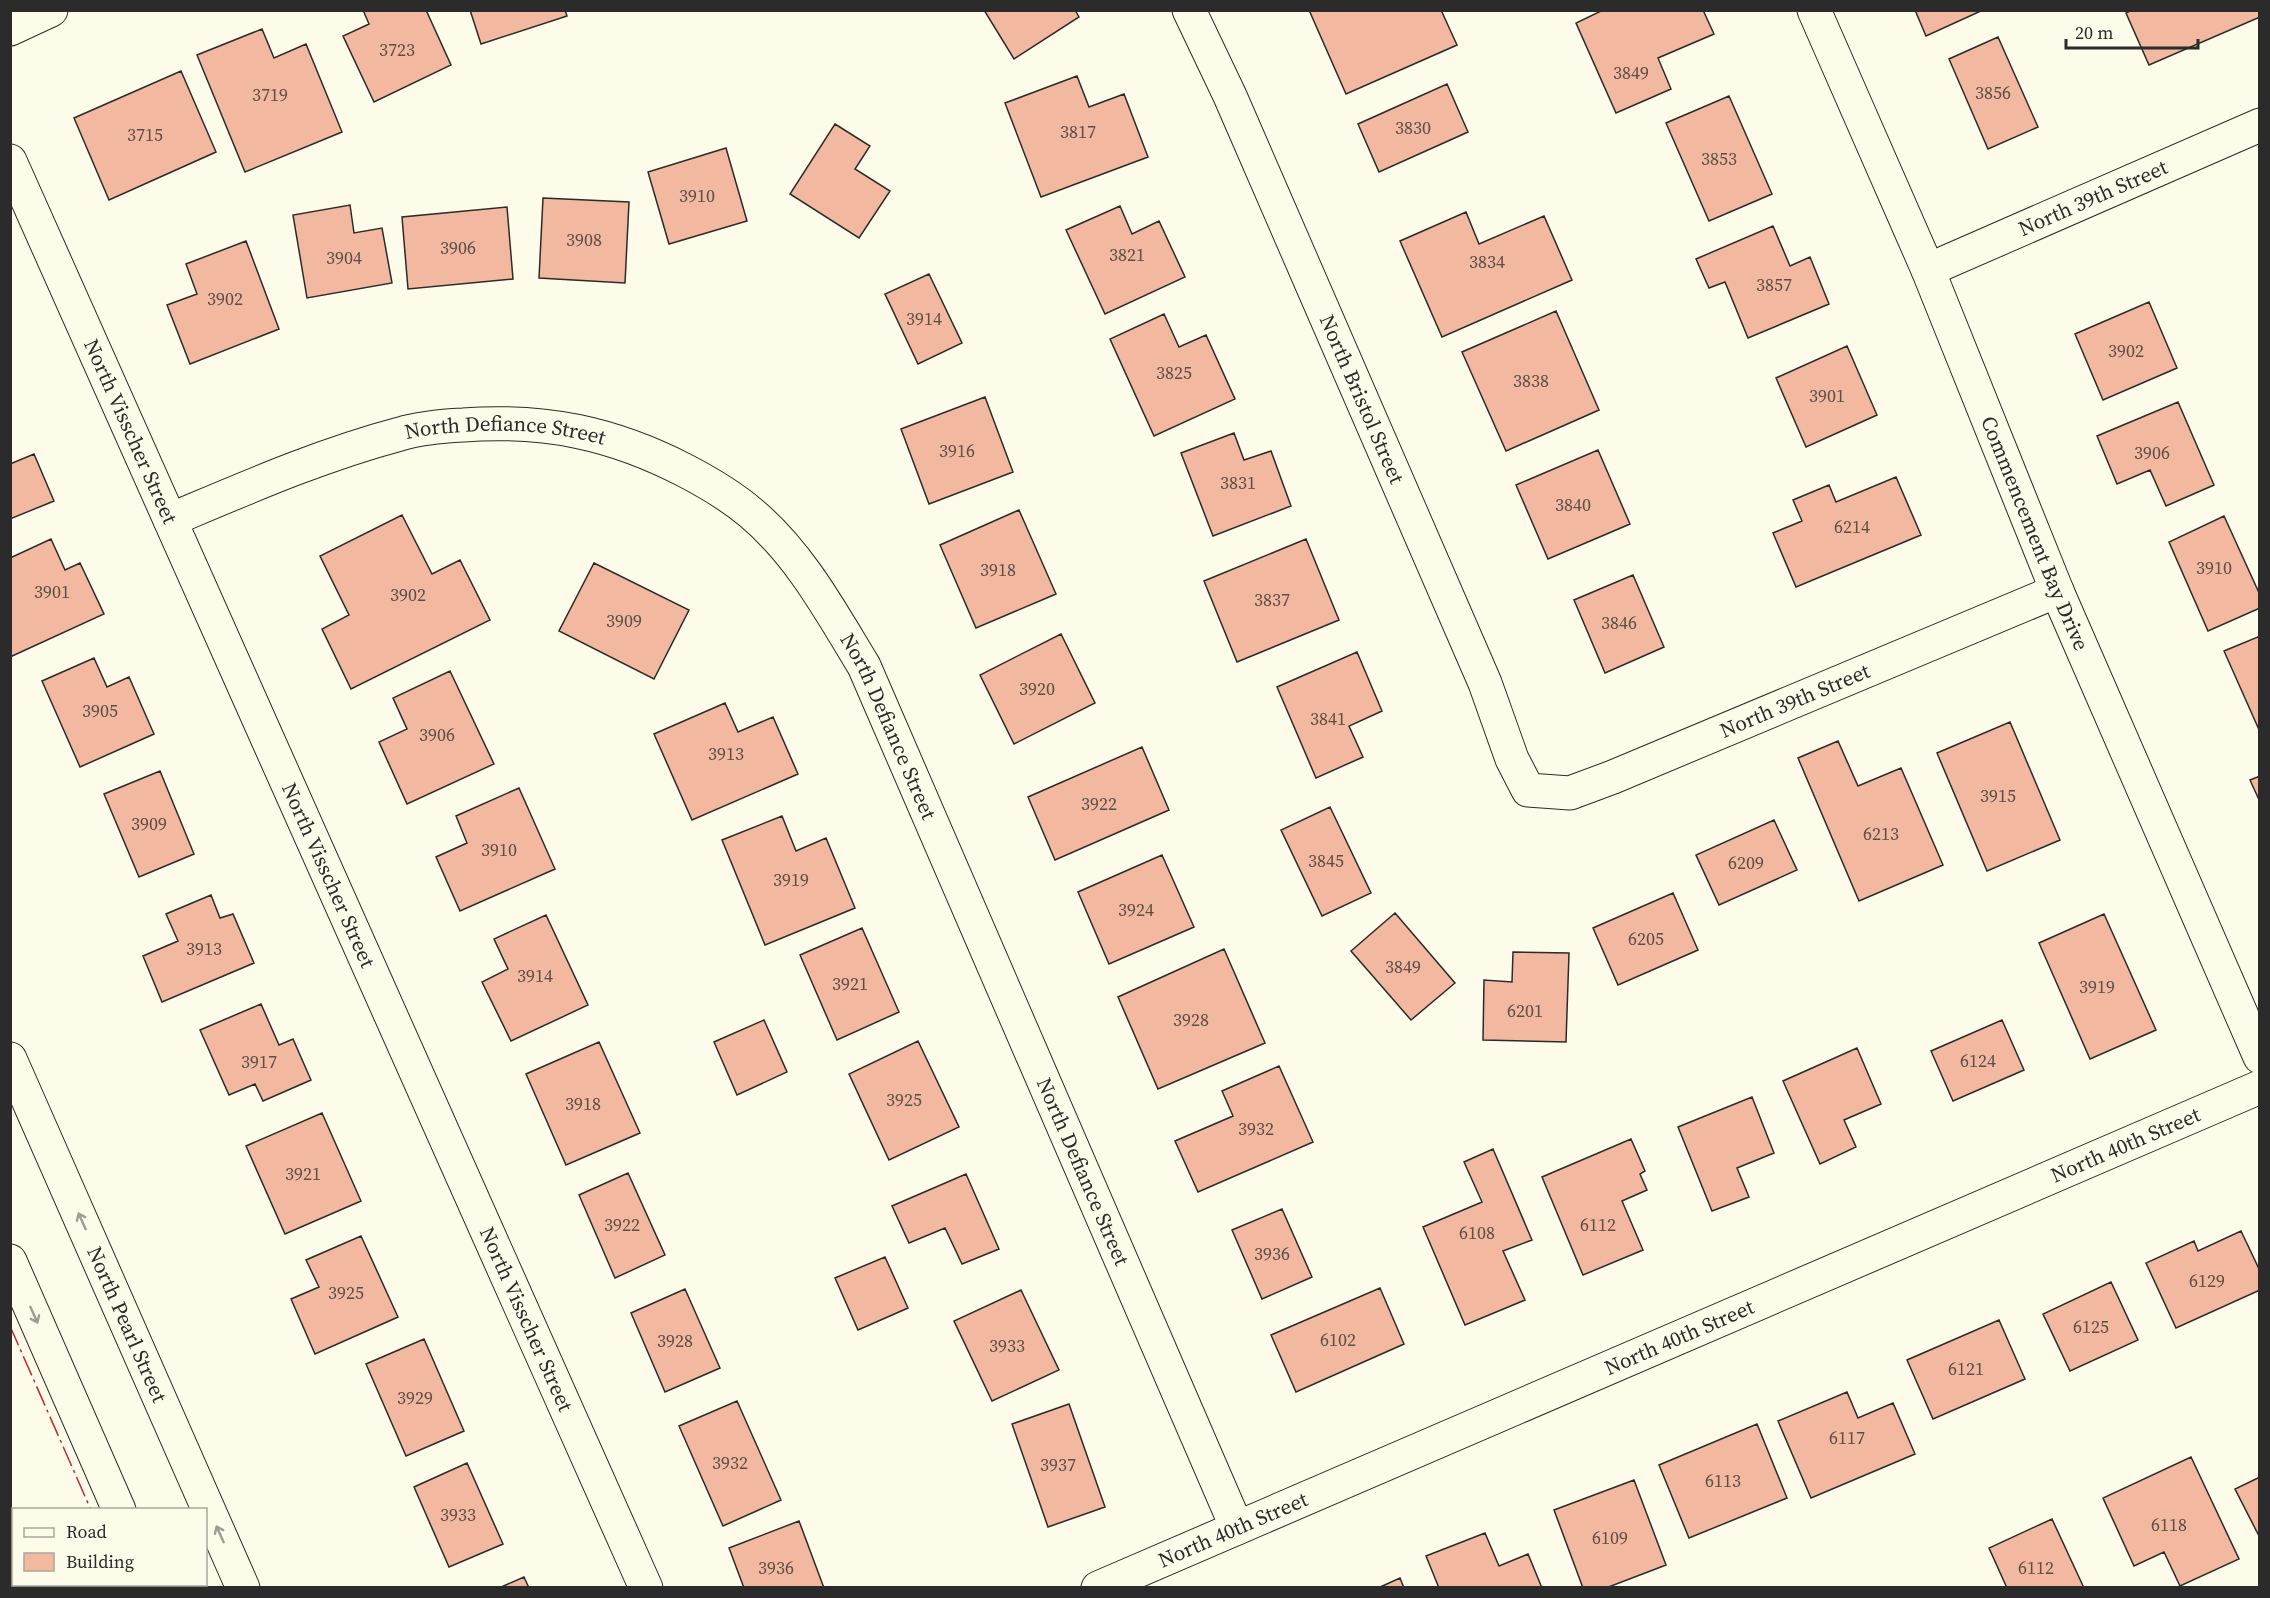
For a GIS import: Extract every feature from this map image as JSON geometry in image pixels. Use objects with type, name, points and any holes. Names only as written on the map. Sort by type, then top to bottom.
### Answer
[{"type":"street","points":[[10,28],[51,10]]},
{"type":"street","name":"North Bristol Street","points":[[1189,10],[1254,151],[1481,672],[1512,759],[1528,790]]},
{"type":"street","name":"Commencement Bay Drive","points":[[1814,10],[1928,270],[2057,591],[2259,1057]]},
{"type":"street","name":"North 39th Street","points":[[1928,270],[2259,125]]},
{"type":"street","name":"North Visscher Street","points":[[10,161],[646,1587]]},
{"type":"street","name":"North Defiance Street","points":[[170,520],[268,479],[340,452],[402,433],[440,427],[518,423],[558,427],[612,439],[666,461],[714,486],[752,513],[798,563],[821,595],[864,666],[1237,1528]]},
{"type":"street","name":"North 39th Street","points":[[1528,790],[1570,793],[1613,777],[2057,591]]},
{"type":"street","name":"North Pearl Street","points":[[10,1059],[243,1587]]},
{"type":"street","name":"North 40th Street","points":[[1098,1587],[2259,1087]]},
{"type":"street","points":[[10,1261],[119,1508]]},
{"type":"building","points":[[363,10],[426,10],[451,65],[374,102],[343,36],[369,24]]},
{"type":"building","points":[[470,10],[565,10],[567,16],[481,44]]},
{"type":"building","points":[[984,10],[1075,10],[1079,17],[1014,59]]},
{"type":"building","points":[[1309,10],[1441,10],[1457,45],[1346,94]]},
{"type":"building","points":[[1603,10],[1703,10],[1714,34],[1658,58],[1671,89],[1616,113],[1576,23]]},
{"type":"building","points":[[1915,10],[1983,10],[1926,36]]},
{"type":"building","points":[[2132,10],[2260,10],[2260,17],[2149,65],[2126,13]]},
{"type":"building","points":[[262,29],[274,58],[306,44],[342,132],[245,172],[197,55]]},
{"type":"building","points":[[1998,37],[2038,127],[1988,149],[1949,59]]},
{"type":"building","points":[[181,71],[216,152],[109,200],[74,118]]},
{"type":"building","points":[[1077,76],[1089,107],[1124,94],[1148,157],[1041,197],[1005,103]]},
{"type":"building","points":[[1447,84],[1468,132],[1379,172],[1358,124]]},
{"type":"building","points":[[1729,96],[1772,194],[1709,221],[1666,123]]},
{"type":"building","points":[[835,124],[870,146],[855,169],[890,191],[859,238],[790,194]]},
{"type":"building","points":[[726,148],[747,221],[669,244],[648,172]]},
{"type":"building","points":[[543,198],[629,202],[625,283],[539,278]]},
{"type":"building","points":[[350,205],[354,233],[382,228],[392,283],[307,298],[293,215]]},
{"type":"building","points":[[1120,206],[1132,234],[1159,221],[1185,277],[1105,314],[1066,230]]},
{"type":"building","points":[[507,207],[513,279],[408,289],[402,217]]},
{"type":"building","points":[[1466,212],[1479,244],[1544,216],[1572,280],[1442,337],[1400,241]]},
{"type":"building","points":[[1773,226],[1790,266],[1810,257],[1829,304],[1748,338],[1725,282],[1709,288],[1696,259]]},
{"type":"building","points":[[246,241],[279,329],[190,364],[167,305],[197,294],[186,264]]},
{"type":"building","points":[[929,274],[962,343],[918,364],[885,294]]},
{"type":"building","points":[[2149,302],[2177,368],[2103,400],[2075,334]]},
{"type":"building","points":[[1556,311],[1599,410],[1506,451],[1462,352]]},
{"type":"building","points":[[1164,314],[1179,347],[1206,335],[1235,399],[1154,436],[1110,339]]},
{"type":"building","points":[[1847,346],[1877,415],[1806,447],[1776,378]]},
{"type":"building","points":[[985,397],[1013,472],[929,504],[901,429]]},
{"type":"building","points":[[2178,402],[2214,485],[2166,506],[2150,470],[2117,484],[2097,436]]},
{"type":"building","points":[[1234,433],[1244,460],[1271,451],[1291,506],[1213,536],[1181,453]]},
{"type":"building","points":[[1598,450],[1630,524],[1548,559],[1516,485]]},
{"type":"building","points":[[34,454],[54,501],[10,519],[10,464]]},
{"type":"building","points":[[1896,477],[1921,535],[1796,587],[1773,533],[1802,521],[1793,500],[1829,485],[1836,502]]},
{"type":"building","points":[[1019,510],[1056,594],[976,628],[940,545]]},
{"type":"building","points":[[402,515],[432,574],[460,560],[490,620],[351,689],[322,629],[349,615],[320,556]]},
{"type":"building","points":[[2224,516],[2260,595],[2260,608],[2208,631],[2169,542]]},
{"type":"building","points":[[51,539],[65,570],[80,563],[104,614],[10,657],[10,558]]},
{"type":"building","points":[[1306,539],[1339,620],[1237,662],[1204,581]]},
{"type":"building","points":[[594,563],[689,610],[654,679],[559,631]]},
{"type":"building","points":[[1633,575],[1664,647],[1605,673],[1574,600]]},
{"type":"building","points":[[1061,634],[1095,703],[1014,744],[980,675]]},
{"type":"building","points":[[2260,636],[2260,732],[2224,651]]},
{"type":"building","points":[[1357,652],[1382,711],[1349,726],[1363,757],[1316,778],[1277,687]]},
{"type":"building","points":[[94,658],[107,687],[129,677],[154,734],[80,767],[42,681]]},
{"type":"building","points":[[450,671],[494,764],[407,804],[379,742],[407,729],[393,698]]},
{"type":"building","points":[[725,703],[738,732],[773,717],[798,774],[692,820],[654,734]]},
{"type":"building","points":[[2010,722],[2060,840],[1987,871],[1937,753]]},
{"type":"building","points":[[1838,741],[1858,786],[1901,768],[1943,865],[1859,901],[1798,758]]},
{"type":"building","points":[[1142,747],[1169,810],[1055,860],[1028,797]]},
{"type":"building","points":[[160,771],[194,854],[139,877],[104,794]]},
{"type":"building","points":[[2260,776],[2260,802],[2250,780]]},
{"type":"building","points":[[519,788],[555,869],[460,911],[436,857],[467,843],[456,816]]},
{"type":"building","points":[[1330,807],[1371,893],[1322,916],[1281,830]]},
{"type":"building","points":[[782,816],[796,851],[826,838],[855,908],[765,945],[722,840]]},
{"type":"building","points":[[1774,820],[1797,870],[1719,905],[1696,855]]},
{"type":"building","points":[[1162,855],[1194,927],[1109,964],[1078,892]]},
{"type":"building","points":[[1673,893],[1698,950],[1618,985],[1593,928]]},
{"type":"building","points":[[211,895],[220,918],[233,914],[254,963],[162,1002],[143,956],[178,941],[166,914]]},
{"type":"building","points":[[1395,913],[1455,983],[1411,1020],[1351,951]]},
{"type":"building","points":[[2104,914],[2156,1030],[2090,1059],[2039,943]]},
{"type":"building","points":[[546,915],[588,1005],[511,1041],[482,982],[508,969],[494,939]]},
{"type":"building","points":[[862,928],[899,1012],[837,1040],[800,955]]},
{"type":"building","points":[[1224,949],[1265,1043],[1158,1089],[1118,997]]},
{"type":"building","points":[[1513,952],[1569,953],[1566,1042],[1483,1040],[1484,980],[1512,982]]},
{"type":"building","points":[[261,1004],[279,1045],[293,1039],[311,1080],[263,1101],[255,1084],[229,1095],[200,1030]]},
{"type":"building","points":[[764,1020],[787,1072],[737,1095],[714,1042]]},
{"type":"building","points":[[2002,1020],[2024,1070],[1953,1101],[1931,1051]]},
{"type":"building","points":[[918,1041],[959,1127],[889,1160],[849,1074]]},
{"type":"building","points":[[599,1042],[640,1133],[566,1165],[526,1074]]},
{"type":"building","points":[[1857,1048],[1881,1104],[1844,1120],[1856,1147],[1820,1164],[1783,1081]]},
{"type":"building","points":[[1279,1066],[1313,1142],[1198,1192],[1175,1141],[1233,1116],[1222,1091]]},
{"type":"building","points":[[1752,1097],[1774,1153],[1737,1168],[1749,1197],[1712,1211],[1678,1127]]},
{"type":"building","points":[[322,1113],[361,1201],[285,1234],[246,1146]]},
{"type":"building","points":[[1631,1139],[1645,1171],[1640,1174],[1647,1190],[1622,1201],[1643,1250],[1583,1275],[1542,1177]]},
{"type":"building","points":[[1493,1149],[1532,1240],[1503,1251],[1525,1300],[1465,1325],[1423,1227],[1482,1202],[1464,1162]]},
{"type":"building","points":[[628,1173],[665,1255],[615,1278],[579,1195]]},
{"type":"building","points":[[966,1174],[999,1249],[962,1264],[945,1228],[909,1243],[892,1206]]},
{"type":"building","points":[[1282,1209],[1312,1277],[1262,1299],[1232,1230]]},
{"type":"building","points":[[2241,1231],[2260,1271],[2260,1290],[2176,1328],[2146,1263],[2194,1241],[2198,1251]]},
{"type":"building","points":[[361,1236],[398,1317],[315,1354],[291,1299],[319,1287],[306,1260]]},
{"type":"building","points":[[885,1257],[908,1308],[858,1330],[835,1278]]},
{"type":"building","points":[[2111,1282],[2138,1340],[2070,1371],[2043,1314]]},
{"type":"building","points":[[1380,1288],[1404,1344],[1296,1392],[1271,1335]]},
{"type":"building","points":[[685,1289],[720,1368],[665,1392],[631,1313]]},
{"type":"building","points":[[1021,1290],[1059,1370],[992,1401],[954,1321]]},
{"type":"building","points":[[1999,1320],[2025,1379],[1933,1419],[1907,1360]]},
{"type":"building","points":[[424,1339],[464,1431],[406,1456],[366,1364]]},
{"type":"building","points":[[1847,1392],[1858,1418],[1893,1403],[1915,1454],[1811,1498],[1778,1421]]},
{"type":"building","points":[[737,1401],[781,1500],[723,1526],[679,1426]]},
{"type":"building","points":[[1069,1404],[1105,1507],[1048,1527],[1012,1424]]},
{"type":"building","points":[[1757,1424],[1787,1498],[1689,1538],[1659,1465]]},
{"type":"building","points":[[2191,1457],[2239,1559],[2180,1586],[2164,1552],[2134,1566],[2103,1498]]},
{"type":"building","points":[[467,1463],[503,1544],[449,1567],[414,1487]]},
{"type":"building","points":[[2260,1477],[2260,1538],[2235,1489]]},
{"type":"building","points":[[1634,1480],[1666,1565],[1606,1588],[1583,1588],[1554,1510]]},
{"type":"building","points":[[2052,1519],[2084,1588],[2007,1588],[1989,1548]]},
{"type":"building","points":[[799,1521],[824,1588],[744,1588],[729,1548]]},
{"type":"building","points":[[1485,1533],[1499,1566],[1528,1554],[1542,1588],[1439,1588],[1426,1556]]},
{"type":"building","points":[[524,1577],[529,1588],[499,1588]]},
{"type":"building","points":[[1400,1578],[1404,1588],[1378,1588]]},
{"type":"power","points":[[10,1326],[90,1508]]}]
